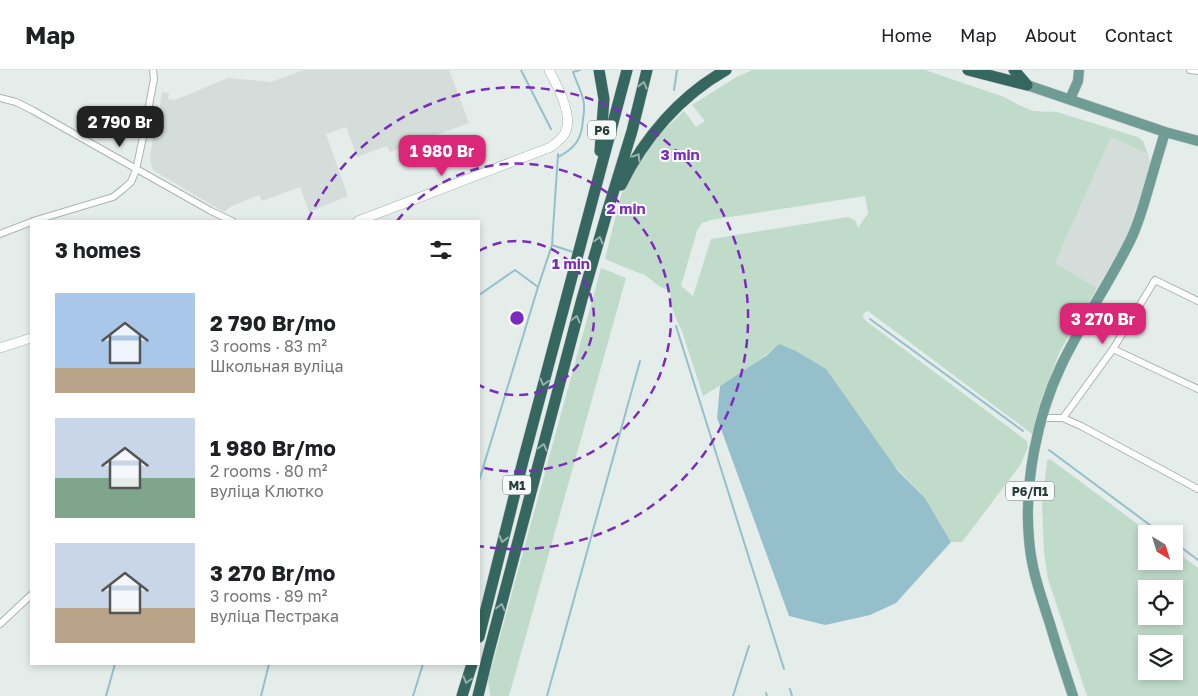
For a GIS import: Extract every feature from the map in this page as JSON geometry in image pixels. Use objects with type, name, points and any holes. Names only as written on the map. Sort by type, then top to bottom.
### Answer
[{"type":"highway","name":"Р6","points":[[595,190],[604,99],[600,70]]},
{"type":"highway","name":"М1","points":[[480,633],[523,461],[627,70]]},
{"type":"highway","name":"М1","points":[[478,696],[569,348],[632,131],[647,70]]},
{"type":"highway","points":[[606,216],[626,174],[648,140],[679,104],[710,79],[726,70]]},
{"type":"highway","points":[[968,70],[1027,85]]},
{"type":"highway","points":[[1014,70],[1027,85]]},
{"type":"highway","points":[[462,696],[472,665]]},
{"type":"main road","points":[[993,70],[1027,85],[1198,142]]},
{"type":"main road","points":[[1070,99],[1078,80],[1079,70]]},
{"type":"main road","name":"Р6/П1","points":[[1073,696],[1032,565],[1029,538],[1030,478],[1034,453],[1041,418],[1061,366],[1129,243],[1140,219],[1165,132]]},
{"type":"street","points":[[39,220],[114,197],[131,182],[144,137],[154,79],[153,70]]},
{"type":"street","points":[[361,220],[552,147],[565,133],[568,124],[562,97],[549,70]]},
{"type":"street","points":[[1190,70],[1198,71]]},
{"type":"street","points":[[0,98],[16,102],[32,110],[136,170],[230,220]]},
{"type":"street","points":[[0,234],[30,223]]},
{"type":"street","points":[[1063,418],[1113,349],[1155,280],[1198,301]]},
{"type":"street","points":[[0,348],[30,338]]},
{"type":"street","points":[[1113,349],[1198,389]]},
{"type":"street","points":[[1041,418],[1063,418],[1081,426],[1198,489]]},
{"type":"street","points":[[0,624],[30,597]]},
{"type":"shaded area","points":[[304,70],[449,70],[469,123],[390,152],[387,146],[357,157],[346,127],[326,134],[348,196],[309,212],[300,187],[262,201],[259,195],[230,207],[224,212],[154,171],[150,158],[156,116],[159,113],[162,92],[169,93],[168,99],[175,100],[228,78],[271,82]]},
{"type":"shaded area","points":[[1111,137],[1148,154],[1150,162],[1126,239],[1097,288],[1055,263]]},
{"type":"green space","points":[[753,70],[925,70],[1004,97],[1033,111],[1057,112],[1138,137],[1143,141],[1148,154],[1111,137],[1055,263],[1097,288],[1060,351],[1041,400],[1032,434],[868,311],[864,313],[863,317],[866,321],[1027,441],[1028,447],[1021,464],[962,542],[951,542],[925,498],[779,344],[752,365],[703,396],[682,331],[671,305],[670,291],[659,286],[645,275],[605,259],[621,195],[635,167],[653,140],[684,111],[696,127],[705,121],[692,105],[738,76]],"holes":[[[865,196],[868,213],[858,228],[855,220],[848,217],[711,239],[693,296],[681,286],[697,231],[702,223]]]},
{"type":"green space","points":[[601,268],[626,278],[509,696],[492,696],[490,695],[488,680]]},
{"type":"green space","points":[[1050,459],[1139,525],[1138,570],[1183,570],[1183,557],[1198,568],[1198,696],[1087,696],[1048,579],[1044,552],[1042,504],[1047,460]]},
{"type":"water","points":[[779,344],[796,351],[826,369],[898,471],[925,498],[951,542],[896,603],[870,615],[825,625],[789,616],[717,418],[720,386],[766,356]]},
{"type":"waterway","points":[[521,70],[551,129]]},
{"type":"waterway","points":[[558,157],[574,146],[581,132],[584,104],[573,72],[580,70]]},
{"type":"waterway","points":[[674,90],[677,70]]},
{"type":"waterway","points":[[480,478],[552,245],[558,154]]},
{"type":"waterway","points":[[552,245],[573,252]]},
{"type":"waterway","points":[[480,294],[515,270],[538,287]]},
{"type":"waterway","points":[[870,319],[1023,431]]},
{"type":"waterway","points":[[676,326],[784,669]]},
{"type":"waterway","points":[[547,696],[640,361]]},
{"type":"waterway","points":[[1049,450],[1150,525]]},
{"type":"waterway","points":[[1183,549],[1198,560]]},
{"type":"waterway","points":[[733,696],[749,646]]},
{"type":"waterway","points":[[106,696],[115,665]]},
{"type":"waterway","points":[[261,696],[269,665]]},
{"type":"waterway","points":[[413,696],[423,665]]},
{"type":"waterway","points":[[790,689],[792,696]]}]
